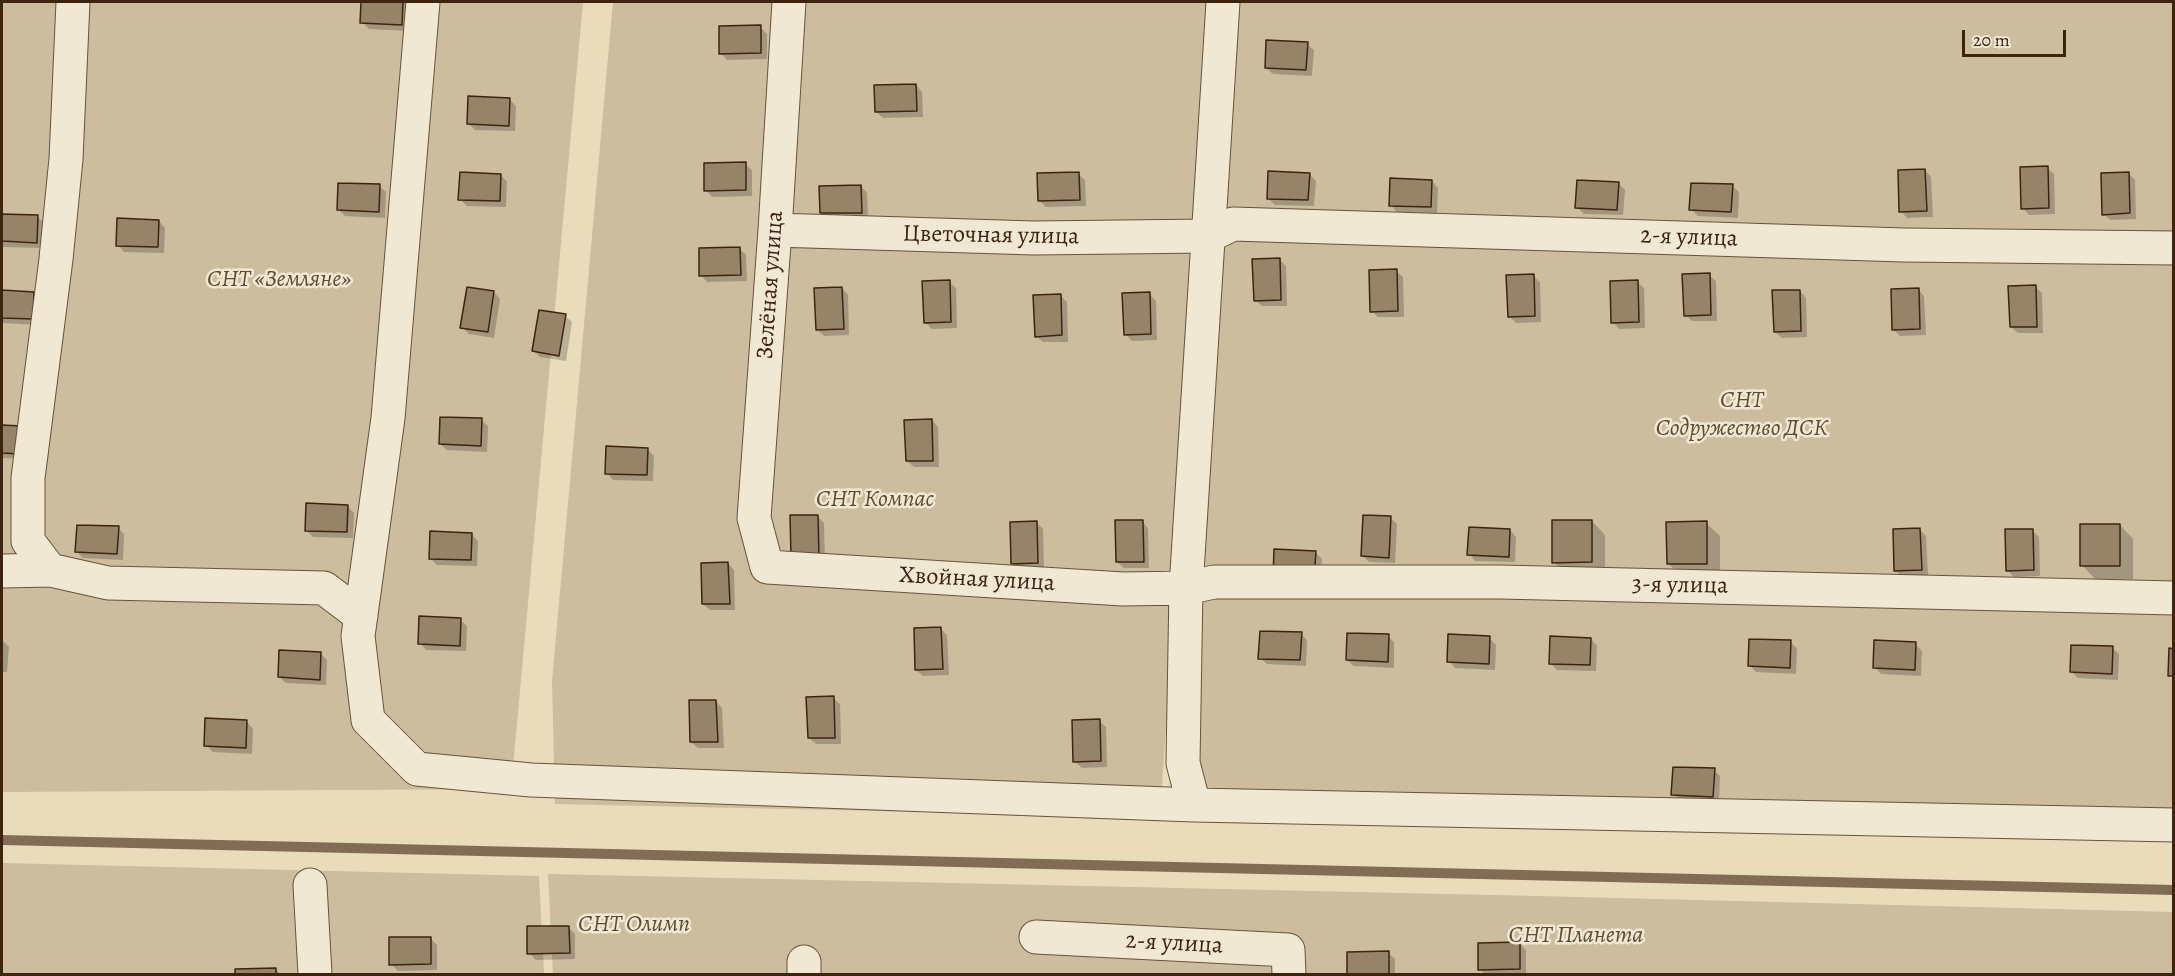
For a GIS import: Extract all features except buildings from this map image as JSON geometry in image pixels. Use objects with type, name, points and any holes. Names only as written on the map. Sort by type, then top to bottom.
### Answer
[{"type":"street","points":[[50,570],[28,541],[28,477],[56,259],[66,159],[73,2]]},
{"type":"street","points":[[423,2],[388,418],[358,636],[368,720],[417,769],[531,780],[1194,805],[2174,825]]},
{"type":"street","name":"Зелёная улица","points":[[767,567],[754,518],[789,2]]},
{"type":"street","points":[[1194,805],[1183,763],[1186,588],[1223,2]]},
{"type":"street","name":"2-я улица","points":[[1208,236],[1233,224],[1904,245],[2174,248]]},
{"type":"street","name":"Цветочная улица","points":[[775,230],[1034,238],[1208,236]]},
{"type":"street","name":"Хвойная улица","points":[[767,567],[1123,589],[1186,588]]},
{"type":"street","points":[[2,571],[50,570],[108,583],[324,588],[361,616]]},
{"type":"street","name":"3-я улица","points":[[1186,588],[1214,582],[1501,582],[2174,598]]},
{"type":"street","points":[[310,885],[315,975]]},
{"type":"street","name":"2-я улица","points":[[1036,937],[1288,950],[1289,975]]},
{"type":"green space","name":"СНТ «Земляне»","points":[[2,2],[583,2],[511,789],[2,792]]},
{"type":"green space","name":"СНТ Компас","points":[[613,2],[1213,2],[1160,817],[555,804],[552,681]]},
{"type":"green space","name":"СНТ Содружество ДСК","points":[[1231,2],[2173,2],[2173,833],[1184,820]]},
{"type":"green space","points":[[2,863],[539,876],[544,974],[2,974]]},
{"type":"green space","name":"СНТ Олимп","points":[[548,874],[2173,912],[2173,974],[553,974]]},
{"type":"waterway","points":[[2,840],[2174,890]]},
{"type":"park label","name":"СНТ Планета","points":[[1576,936]]}]
